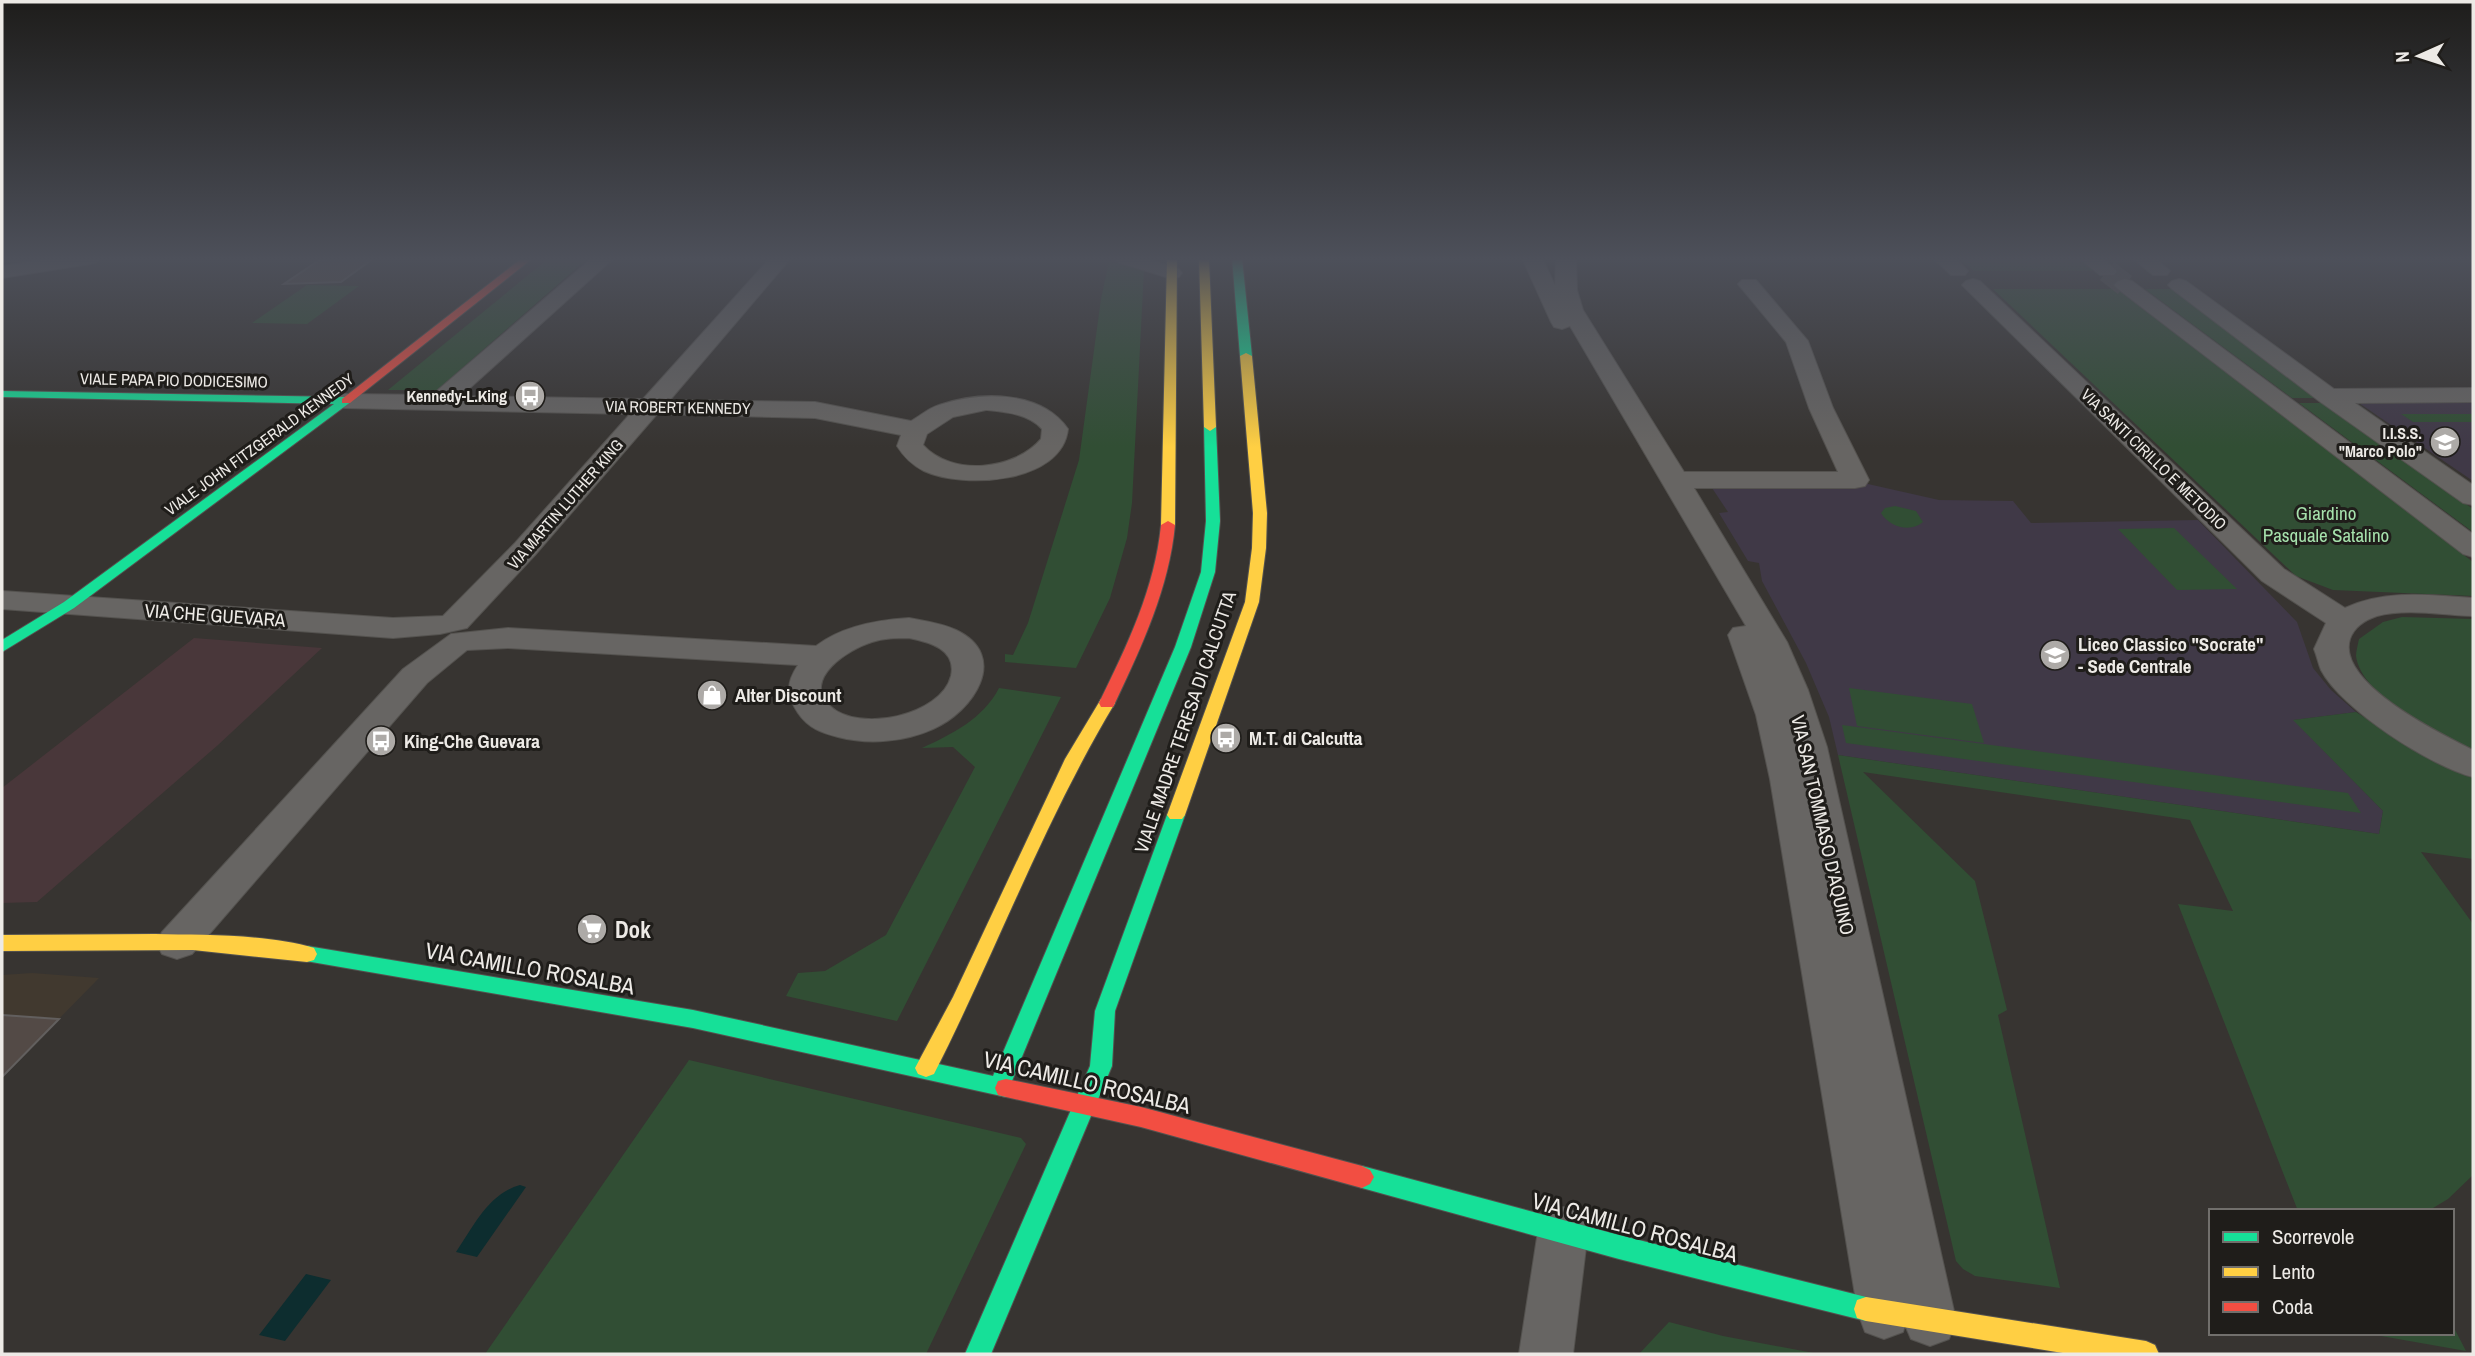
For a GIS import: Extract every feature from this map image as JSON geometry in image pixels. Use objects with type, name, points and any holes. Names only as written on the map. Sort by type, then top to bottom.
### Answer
[{"type":"main road","name":"VIALE JOHN FITZGERALD KENNEDY","points":[[2,648],[36,602],[440,321]]},
{"type":"main road","points":[[926,1068],[962,999],[1073,759],[1092,736],[1141,629],[1162,566],[1168,533],[1171,321]]},
{"type":"main road","name":"VIALE MADRE TERESA DI CALCUTTA","points":[[1000,1084],[1183,647],[1208,572],[1213,521],[1206,321]]},
{"type":"main road","name":"VIALE MADRE TERESA DI CALCUTTA","points":[[978,1354],[1087,1105],[1101,1066],[1105,1012],[1252,602],[1259,548],[1260,513],[1243,321]]},
{"type":"main road","name":"VIALE PAPA PIO DODICESIMO","points":[[2,394],[315,400]]},
{"type":"main road","name":"VIALE JOHN FITZGERALD KENNEDY","points":[[294,415],[315,400],[338,394]]},
{"type":"main road","points":[[1073,759],[1085,778]]},
{"type":"main road","points":[[1099,796],[1115,812]]},
{"type":"main road","name":"VIA CAMILLO ROSALBA","points":[[2,943],[177,943],[267,947],[693,1019],[1087,1105],[1884,1313],[2146,1354]]},
{"type":"street","points":[[439,402],[531,321]]},
{"type":"street","name":"VIA MARTIN LUTHER KING","points":[[177,943],[725,321]]},
{"type":"street","name":"VIA SAN TOMMASO D'AQUINO","points":[[1562,321],[1748,643],[1773,715],[1882,1189],[1930,1320]]},
{"type":"street","name":"VIA SAN TOMMASO D'AQUINO","points":[[1579,321],[1765,631],[1791,690],[1811,761],[1882,1189],[1884,1313]]},
{"type":"street","points":[[1675,480],[1855,480],[1821,408],[1797,341],[1780,321]]},
{"type":"street","name":"VIA SANTI CIRILLO E METODIO","points":[[2010,321],[2273,575],[2344,621]]},
{"type":"street","points":[[2173,321],[2473,548]]},
{"type":"street","points":[[2227,321],[2473,498]]},
{"type":"street","name":"VIA ROBERT KENNEDY","points":[[338,394],[439,402],[815,410],[915,430]]},
{"type":"street","points":[[2328,396],[2473,395]]},
{"type":"street","points":[[999,403],[1026,407],[1043,414],[1050,421],[1055,433],[1044,452],[1033,460],[1012,468],[981,473],[945,471],[925,464],[916,457],[910,446],[915,430],[945,411],[962,406],[999,403]]},
{"type":"street","name":"VIA CHE GUEVARA","points":[[36,602],[508,638],[822,656]]},
{"type":"street","points":[[2473,607],[2388,605],[2364,610],[2344,621],[2333,635],[2331,650],[2339,669],[2355,689],[2381,713],[2414,735],[2473,765]]},
{"type":"street","points":[[1546,1354],[1563,1231]]},
{"type":"shaded area","name":"I.I.S.S. \"Marco Polo\"","points":[[2359,403],[2473,403],[2473,481]]},
{"type":"shaded area","name":"Liceo Classico \"Socrate\" - Sede Centrale","points":[[1868,484],[1939,500],[2013,501],[2031,523],[2198,520],[2297,622],[2313,668],[2331,690],[2356,712],[2294,720],[2383,811],[2379,834],[1838,755],[1829,717],[1806,663],[1762,581],[1759,563],[1748,561],[1719,513],[1728,512],[1710,485]]},
{"type":"shaded area","points":[[194,638],[322,648],[218,745],[37,902],[2,903],[2,788]]},
{"type":"shaded area","points":[[32,973],[99,978],[2,1077],[2,975]]},
{"type":"green space","points":[[254,321],[311,321],[307,324],[252,323]]},
{"type":"green space","points":[[472,321],[516,321],[437,390],[388,390]]},
{"type":"green space","points":[[1098,321],[1141,321],[1132,503],[1127,538],[1110,598],[1076,668],[1005,662],[1005,654],[1013,655],[1028,623],[1079,460]]},
{"type":"green space","name":"Giardino Pasquale Satalino","points":[[2027,321],[2159,321],[2473,562],[2473,596],[2333,590],[2296,576]]},
{"type":"green space","points":[[2189,321],[2217,321],[2318,398],[2292,398]]},
{"type":"green space","points":[[2299,403],[2325,403],[2473,509],[2473,532]]},
{"type":"green space","points":[[2401,414],[2473,414],[2473,422],[2413,422]]},
{"type":"green space","points":[[1895,506],[1916,511],[1923,522],[1907,528],[1889,522],[1881,513],[1885,508]]},
{"type":"green space","points":[[2174,528],[2237,589],[2177,590],[2118,529]]},
{"type":"green space","points":[[2402,617],[2473,619],[2473,751],[2441,736],[2404,713],[2372,686],[2361,671],[2356,656],[2359,639],[2383,622]]},
{"type":"green space","points":[[999,688],[1061,697],[897,1021],[786,996],[798,973],[825,971],[886,935],[975,767],[953,747],[922,748],[976,717]]},
{"type":"green space","points":[[1849,688],[1972,704],[1984,743],[1857,726]]},
{"type":"green space","points":[[2356,712],[2430,759],[2473,778],[2473,859],[2421,852],[2473,924],[2473,1175],[2448,1199],[2431,1209],[2297,1209],[2178,904],[2233,911],[2190,820],[1863,772],[1975,881],[2007,1010],[1998,1015],[2060,1288],[1975,1276],[1963,1269],[1956,1261],[1838,755],[2379,834],[2383,811],[2293,720]]},
{"type":"green space","points":[[1842,725],[2348,793],[2361,813],[1846,743]]},
{"type":"green space","points":[[689,1060],[1021,1138],[1026,1144],[926,1354],[485,1354]]},
{"type":"green space","points":[[1669,1322],[1723,1336],[1819,1354],[1639,1354]]},
{"type":"green space","points":[[2454,1328],[2466,1351],[2375,1335],[2454,1335]]},
{"type":"water","points":[[520,1185],[526,1187],[477,1257],[456,1252],[490,1203],[509,1189]]},
{"type":"water","points":[[306,1274],[331,1280],[285,1341],[259,1335]]},
{"type":"building","points":[[2,1015],[59,1019],[2,1077]]},
{"type":"traffic: fast","points":[[1243,321],[1246,356]]},
{"type":"traffic: fast","points":[[2,394],[345,401]]},
{"type":"traffic: fast","points":[[2,647],[69,605],[346,401]]},
{"type":"traffic: fast","points":[[1000,1084],[1183,647],[1208,572],[1213,521],[1210,427]]},
{"type":"traffic: fast","points":[[978,1354],[1101,1066],[1105,1011],[1176,815]]},
{"type":"traffic: fast","points":[[307,954],[693,1019],[1006,1088]]},
{"type":"traffic: fast","points":[[1362,1177],[1619,1247],[1866,1309]]},
{"type":"traffic: slow","points":[[1168,525],[1171,321]]},
{"type":"traffic: slow","points":[[1206,321],[1210,427]]},
{"type":"traffic: slow","points":[[1176,815],[1252,602],[1259,548],[1260,513],[1246,356]]},
{"type":"traffic: slow","points":[[926,1068],[962,999],[1073,759],[1107,703]]},
{"type":"traffic: slow","points":[[2,943],[193,943],[307,954]]},
{"type":"traffic: slow","points":[[1866,1309],[2146,1354]]},
{"type":"traffic: jam","points":[[346,401],[447,321]]},
{"type":"traffic: jam","points":[[1107,703],[1146,616],[1161,569],[1168,525]]},
{"type":"traffic: jam","points":[[1006,1088],[1141,1117],[1362,1177]]},
{"type":"place","name":"Kennedy-L.King","points":[[530,396]]},
{"type":"place","name":"I.I.S.S. \"Marco Polo\"","points":[[2445,442]]},
{"type":"place","name":"Liceo Classico \"Socrate\" - Sede Centrale","points":[[2055,655]]},
{"type":"place","name":"Alter Discount","points":[[712,695]]},
{"type":"place","name":"M.T. di Calcutta","points":[[1226,738]]},
{"type":"place","name":"King-Che Guevara","points":[[381,741]]},
{"type":"place","name":"Dok","points":[[592,929]]}]
